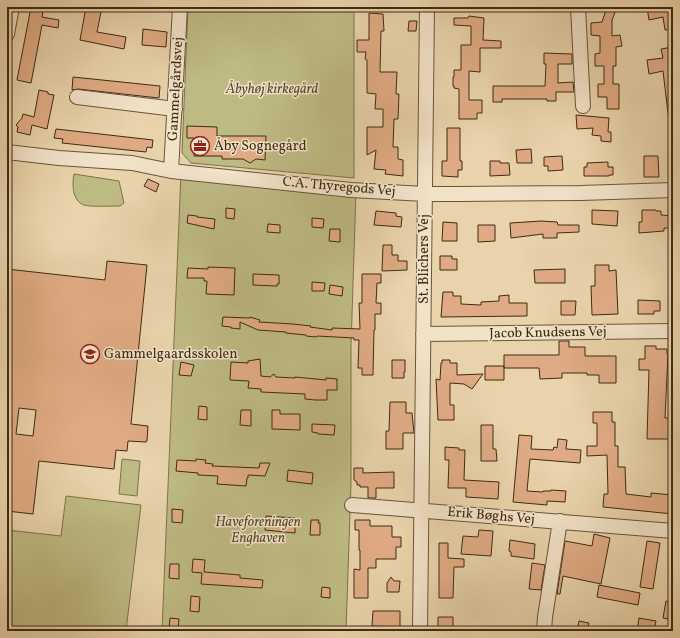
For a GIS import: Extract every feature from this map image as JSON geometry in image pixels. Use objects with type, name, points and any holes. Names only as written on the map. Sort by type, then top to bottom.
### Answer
[{"type":"street","points":[[7,34],[12,7]]},
{"type":"street","name":"Gammelgårdsvej","points":[[172,171],[180,7]]},
{"type":"street","name":"St. Blichers Vej","points":[[420,631],[427,7]]},
{"type":"street","points":[[578,7],[583,106]]},
{"type":"street","points":[[76,97],[175,109]]},
{"type":"street","name":"C.A. Thyregods Vej","points":[[7,152],[59,158],[132,163],[172,171],[351,190],[425,194],[580,193],[673,190]]},
{"type":"street","name":"Jacob Knudsens Vej","points":[[423,334],[673,331]]},
{"type":"street","points":[[352,505],[421,510]]},
{"type":"street","name":"Erik Bøghs Vej","points":[[421,510],[673,531]]},
{"type":"street","points":[[544,631],[544,617],[560,522]]},
{"type":"green space","name":"Åbyhøj kirkegård","points":[[188,7],[354,7],[354,178],[191,163],[182,153]]},
{"type":"green space","name":"Haveforeningen Enghaven","points":[[181,173],[356,191],[351,346],[351,483],[346,631],[162,631]]},
{"type":"green space","points":[[74,174],[119,181],[124,203],[120,206],[87,206],[80,203],[74,192]]},
{"type":"green space","points":[[122,459],[140,461],[137,496],[119,494]]},
{"type":"green space","points":[[66,496],[141,505],[126,631],[35,631],[7,628],[7,530],[61,536]]},
{"type":"building","points":[[31,7],[44,7],[42,17],[59,20],[58,28],[42,25],[31,83],[17,80]]},
{"type":"building","points":[[86,7],[102,7],[97,32],[126,37],[124,49],[80,40]]},
{"type":"building","points":[[607,7],[617,7],[612,20],[612,36],[620,35],[622,46],[616,47],[616,66],[613,66],[613,84],[619,84],[619,109],[607,109],[607,97],[598,97],[598,84],[604,84],[604,66],[595,66],[595,54],[600,53],[600,36],[591,35],[591,23],[602,22]]},
{"type":"building","points":[[647,7],[673,7],[673,29],[665,30],[663,17],[649,20]]},
{"type":"building","points":[[369,13],[383,14],[384,31],[381,31],[380,72],[397,72],[396,94],[399,94],[398,119],[394,119],[393,147],[398,147],[398,159],[403,160],[403,176],[385,174],[386,170],[374,169],[376,150],[367,155],[367,127],[383,127],[383,109],[375,109],[376,94],[367,93],[366,52],[357,52],[357,40],[369,40]]},
{"type":"building","points":[[469,16],[484,18],[483,40],[501,41],[501,48],[480,48],[480,72],[469,71],[469,100],[482,100],[482,113],[477,113],[477,119],[459,119],[459,89],[454,88],[453,86],[453,77],[454,70],[461,70],[461,45],[471,45],[471,26],[454,25],[454,18],[468,18]]},
{"type":"building","points":[[409,21],[417,21],[416,31],[408,31]]},
{"type":"building","points":[[143,29],[167,32],[166,47],[142,45]]},
{"type":"building","points":[[673,47],[673,113],[668,113],[663,71],[649,74],[647,60],[663,58],[661,49]]},
{"type":"building","points":[[544,53],[572,54],[572,64],[558,64],[558,83],[573,82],[574,92],[556,92],[556,101],[547,101],[547,99],[502,99],[502,102],[493,102],[493,86],[545,86],[546,64],[544,64]]},
{"type":"building","points":[[73,77],[160,86],[159,98],[78,89],[72,90]]},
{"type":"building","points":[[39,90],[54,95],[47,129],[32,125],[30,135],[17,132],[18,127],[16,125],[22,118],[23,114],[34,117]]},
{"type":"building","points":[[576,115],[609,118],[608,132],[611,132],[611,142],[601,141],[601,136],[592,135],[593,128],[577,129]]},
{"type":"building","points":[[187,126],[217,127],[217,136],[266,136],[265,160],[256,159],[250,163],[243,159],[222,159],[222,156],[194,156],[194,138],[187,138]]},
{"type":"building","points":[[447,128],[460,128],[460,161],[462,161],[462,170],[458,170],[458,177],[442,176],[442,161],[447,161]]},
{"type":"building","points":[[56,129],[153,140],[152,148],[147,147],[146,152],[62,143],[63,139],[54,138]]},
{"type":"building","points":[[531,149],[532,163],[517,163],[516,150]]},
{"type":"building","points":[[562,156],[563,170],[548,171],[548,166],[544,166],[544,157]]},
{"type":"building","points":[[644,156],[658,156],[659,177],[644,177]]},
{"type":"building","points":[[490,161],[509,163],[510,175],[490,176]]},
{"type":"building","points":[[608,162],[608,167],[613,167],[613,175],[584,176],[584,167],[587,167],[587,163]]},
{"type":"building","points":[[148,179],[159,184],[156,192],[144,186]]},
{"type":"building","points":[[226,208],[235,209],[234,219],[226,218]]},
{"type":"building","points":[[592,210],[618,211],[617,226],[592,224]]},
{"type":"building","points":[[642,210],[656,210],[661,211],[661,215],[673,216],[673,228],[664,228],[664,231],[639,233],[639,222],[642,222]]},
{"type":"building","points":[[376,211],[396,213],[396,216],[402,217],[401,227],[374,225]]},
{"type":"building","points":[[188,215],[215,219],[214,229],[187,223]]},
{"type":"building","points":[[312,218],[324,219],[323,228],[312,227]]},
{"type":"building","points":[[541,221],[557,222],[558,225],[579,225],[579,232],[557,233],[557,238],[543,238],[543,234],[511,238],[510,223]]},
{"type":"building","points":[[443,222],[457,223],[457,241],[442,241]]},
{"type":"building","points":[[268,224],[280,225],[280,233],[267,232]]},
{"type":"building","points":[[478,225],[495,225],[495,241],[478,242]]},
{"type":"building","points":[[330,229],[340,229],[340,242],[329,241]]},
{"type":"building","points":[[383,245],[392,245],[392,255],[398,255],[398,261],[407,261],[407,270],[382,271]]},
{"type":"building","points":[[440,256],[452,256],[452,259],[457,259],[457,270],[440,270]]},
{"type":"building","points":[[107,261],[147,265],[131,424],[148,426],[147,441],[128,441],[127,451],[116,450],[114,469],[39,461],[33,514],[7,511],[7,269],[105,280]],"holes":[[[19,408],[36,410],[33,436],[16,434]]]},
{"type":"building","points":[[595,265],[609,265],[609,271],[616,270],[618,314],[592,315],[591,286],[595,286]]},
{"type":"building","points":[[208,267],[235,268],[234,295],[206,294],[207,281],[204,281],[204,278],[187,278],[188,268],[208,269]]},
{"type":"building","points":[[565,269],[565,283],[535,283],[534,270]]},
{"type":"building","points":[[253,274],[279,275],[279,284],[277,284],[277,286],[253,285]]},
{"type":"building","points":[[362,274],[381,274],[381,283],[377,283],[376,303],[381,303],[381,314],[375,314],[373,375],[362,375],[362,368],[358,368],[359,340],[354,340],[354,338],[316,337],[286,332],[258,330],[240,322],[240,329],[222,326],[223,317],[250,317],[260,320],[259,322],[293,324],[332,330],[332,328],[360,329],[359,303],[362,303]]},
{"type":"building","points":[[312,282],[325,283],[324,291],[312,291]]},
{"type":"building","points":[[330,285],[343,287],[342,296],[329,294]]},
{"type":"building","points":[[443,292],[453,292],[453,296],[461,296],[461,304],[481,305],[481,302],[499,301],[499,296],[509,295],[509,303],[527,303],[527,316],[441,317]]},
{"type":"building","points":[[638,300],[660,301],[660,311],[654,311],[654,314],[638,314]]},
{"type":"building","points":[[561,301],[576,301],[575,315],[561,315]]},
{"type":"building","points":[[559,341],[569,341],[569,347],[585,347],[585,356],[616,356],[616,383],[599,383],[599,375],[587,375],[587,373],[562,373],[562,378],[540,379],[539,368],[504,368],[504,355],[559,355]]},
{"type":"building","points":[[645,346],[656,346],[656,349],[667,349],[665,418],[670,418],[669,439],[647,439],[649,370],[639,370],[639,359],[645,359]]},
{"type":"building","points":[[260,359],[261,376],[270,377],[274,374],[276,377],[326,380],[326,378],[337,379],[337,390],[327,390],[327,400],[315,400],[305,399],[305,394],[261,392],[261,389],[248,388],[249,381],[230,380],[231,362],[248,363],[248,361]]},
{"type":"building","points":[[392,360],[405,360],[404,378],[392,378]]},
{"type":"building","points":[[442,360],[450,360],[450,363],[457,363],[457,375],[483,374],[472,389],[464,384],[450,383],[450,405],[454,405],[454,420],[438,420],[436,379],[440,380]]},
{"type":"building","points":[[181,362],[194,365],[191,376],[179,375]]},
{"type":"building","points":[[485,366],[504,366],[504,380],[485,380]]},
{"type":"building","points":[[390,402],[406,402],[406,413],[412,413],[414,433],[403,433],[403,449],[386,449],[386,431],[389,431]]},
{"type":"building","points":[[199,406],[207,407],[207,420],[198,419]]},
{"type":"building","points":[[241,410],[251,410],[251,426],[240,425]]},
{"type":"building","points":[[272,410],[280,410],[280,414],[300,414],[300,430],[272,429]]},
{"type":"building","points":[[593,412],[612,412],[612,422],[615,422],[615,446],[618,446],[618,467],[625,467],[626,494],[651,497],[651,493],[673,495],[673,514],[603,507],[604,494],[608,494],[607,455],[587,456],[587,446],[597,446],[597,423],[593,423]]},
{"type":"building","points":[[312,424],[335,425],[334,435],[312,432]]},
{"type":"building","points":[[481,425],[493,425],[493,449],[496,449],[497,461],[481,461]]},
{"type":"building","points":[[519,435],[532,436],[531,449],[553,450],[554,447],[557,448],[558,439],[567,440],[566,449],[581,450],[580,463],[530,459],[527,491],[566,491],[565,502],[547,501],[547,505],[513,502]]},
{"type":"building","points":[[445,447],[465,450],[464,480],[499,482],[498,499],[466,497],[466,488],[448,488],[449,460],[445,460]]},
{"type":"building","points":[[196,459],[206,460],[205,463],[213,464],[212,466],[259,468],[260,463],[270,463],[265,476],[248,475],[246,486],[217,484],[218,476],[198,475],[198,473],[176,471],[177,460],[196,461]]},
{"type":"building","points":[[354,468],[363,468],[363,473],[394,472],[394,488],[376,488],[376,498],[368,498],[368,487],[360,487],[360,485],[357,485],[357,482],[354,480]]},
{"type":"building","points":[[288,470],[313,473],[312,484],[287,481]]},
{"type":"building","points":[[172,509],[183,510],[182,523],[172,522]]},
{"type":"building","points":[[266,516],[295,518],[295,533],[265,530]]},
{"type":"building","points":[[311,520],[319,520],[320,535],[310,535]]},
{"type":"building","points":[[355,520],[370,520],[370,526],[392,526],[392,537],[401,537],[401,547],[396,547],[396,559],[376,559],[376,568],[368,568],[368,598],[354,598],[354,569],[360,570],[359,530],[355,530]]},
{"type":"building","points":[[479,530],[493,531],[491,556],[461,554],[463,536],[478,537]]},
{"type":"building","points":[[594,534],[610,538],[601,584],[563,576],[560,594],[557,594],[565,541],[592,546]]},
{"type":"building","points":[[510,540],[535,544],[534,559],[511,556],[511,552],[509,551]]},
{"type":"building","points":[[647,541],[660,543],[653,589],[640,587]]},
{"type":"building","points":[[439,543],[448,543],[448,558],[464,559],[464,567],[454,567],[453,598],[439,598]]},
{"type":"building","points":[[193,559],[205,560],[204,572],[240,575],[240,578],[263,580],[262,588],[201,584],[202,573],[192,572]]},
{"type":"building","points":[[532,563],[545,565],[541,590],[529,589]]},
{"type":"building","points":[[170,564],[179,564],[179,579],[169,578]]},
{"type":"building","points":[[391,577],[394,581],[400,581],[399,592],[387,592],[387,583]]},
{"type":"building","points":[[599,585],[640,593],[638,605],[597,597]]},
{"type":"building","points":[[322,587],[330,588],[330,598],[321,597]]},
{"type":"building","points":[[191,596],[200,597],[199,612],[190,611]]},
{"type":"building","points":[[666,601],[673,603],[673,620],[663,618]]},
{"type":"building","points":[[373,611],[400,611],[400,627],[372,626]]},
{"type":"building","points":[[438,617],[453,617],[453,631],[438,631]]},
{"type":"building","points":[[170,618],[179,619],[178,630],[169,629]]},
{"type":"building","points":[[639,618],[656,621],[654,631],[637,631]]},
{"type":"building","points":[[579,621],[589,623],[587,631],[577,631]]},
{"type":"place","name":"Åby Sognegård","points":[[200,146]]},
{"type":"place","name":"Gammelgaardsskolen","points":[[90,354]]}]
